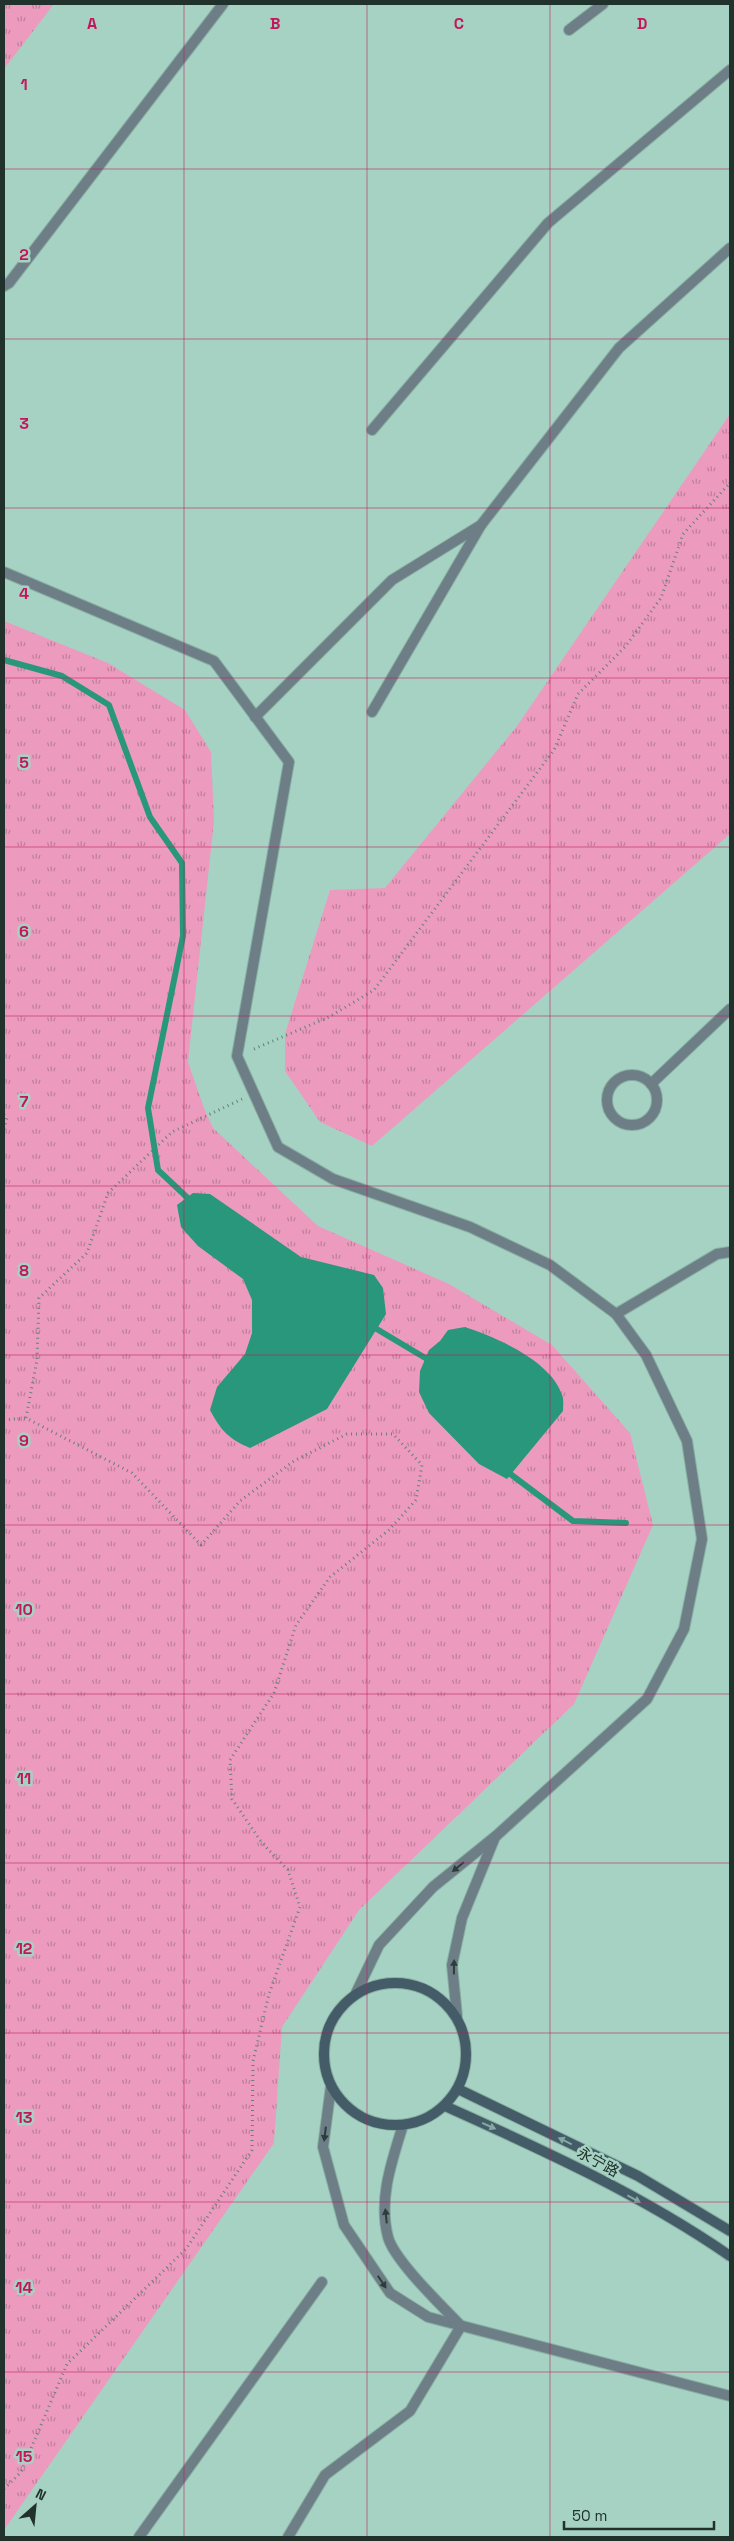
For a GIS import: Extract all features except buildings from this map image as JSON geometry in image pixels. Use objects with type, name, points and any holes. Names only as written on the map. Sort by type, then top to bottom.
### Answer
[{"type":"main road","points":[[400,1982],[428,1991],[442,1999],[457,2016],[464,2033],[467,2052],[465,2071],[458,2089],[445,2106],[426,2119],[404,2125],[382,2124],[361,2117],[343,2104],[331,2086],[324,2066],[329,2024],[341,2007],[356,1993],[377,1984],[400,1982]]},
{"type":"main road","name":"永宁路","points":[[458,2089],[638,2176],[730,2231]]},
{"type":"main road","name":"永宁路","points":[[445,2106],[552,2154],[696,2232],[730,2256]]},
{"type":"street","points":[[4,286],[9,283],[44,239],[223,4]]},
{"type":"street","points":[[570,30],[603,4]]},
{"type":"street","points":[[372,430],[548,223],[730,70]]},
{"type":"street","points":[[372,712],[481,525],[619,348],[730,248]]},
{"type":"street","points":[[255,717],[392,580],[481,525]]},
{"type":"street","points":[[4,572],[214,662],[288,762],[237,1056],[278,1146],[333,1179],[470,1227],[550,1265],[616,1314],[646,1356],[687,1441],[702,1539],[684,1629],[647,1699],[496,1836],[433,1887],[379,1945],[356,1993]]},
{"type":"street","points":[[651,1084],[730,1009]]},
{"type":"street","points":[[637,1076],[651,1084],[657,1099],[656,1107],[647,1121],[632,1126],[624,1124],[611,1114],[607,1098],[609,1090],[620,1078],[637,1076]]},
{"type":"street","points":[[616,1314],[717,1254],[730,1252]]},
{"type":"street","points":[[457,2016],[452,1965],[462,1918],[496,1836]]},
{"type":"street","points":[[331,2086],[323,2147],[344,2225],[390,2294],[428,2317],[730,2396]]},
{"type":"street","points":[[404,2125],[392,2159],[384,2198],[388,2238],[407,2267],[460,2326]]},
{"type":"street","points":[[140,2537],[322,2282]]},
{"type":"street","points":[[288,2537],[325,2475],[410,2411],[460,2326]]},
{"type":"path","points":[[237,1056],[329,1017],[374,990],[554,750],[578,694],[625,647],[661,598],[683,534],[730,483]]},
{"type":"path","points":[[26,1418],[37,1360],[39,1298],[88,1253],[108,1193],[172,1132],[254,1094]]},
{"type":"path","points":[[4,1115],[7,1117],[4,1129]]},
{"type":"path","points":[[4,1420],[26,1418],[132,1473],[201,1545],[240,1501],[294,1461],[347,1434],[393,1434],[422,1465],[416,1500],[389,1530],[330,1577],[296,1625],[274,1693],[230,1760],[232,1799],[262,1843],[288,1870],[300,1907],[269,1994],[252,2061],[252,2150],[186,2249],[67,2364],[21,2472],[4,2489]]},
{"type":"green space","points":[[4,4],[54,4],[4,69]]},
{"type":"green space","points":[[730,414],[730,834],[372,1146],[320,1122],[285,1071],[285,1034],[330,890],[385,888],[517,726]]},
{"type":"green space","points":[[4,621],[108,663],[185,710],[211,752],[214,821],[188,1062],[213,1128],[318,1226],[449,1284],[552,1345],[630,1433],[653,1525],[574,1704],[359,1910],[282,2027],[274,2143],[4,2530]]},
{"type":"green space","points":[[4,834],[17,851],[9,942],[4,948]]},
{"type":"shaded area","points":[[193,1193],[210,1194],[301,1257],[374,1275],[383,1288],[386,1314],[327,1409],[250,1448],[226,1434],[210,1410],[217,1387],[245,1354],[252,1333],[252,1300],[243,1279],[198,1246],[181,1227],[177,1205]]},
{"type":"shaded area","points":[[465,1327],[492,1337],[535,1361],[547,1371],[563,1397],[563,1411],[507,1479],[479,1464],[429,1413],[419,1392],[420,1371],[429,1350],[440,1341],[448,1330]]},
{"type":"waterway","points":[[4,660],[62,676],[109,705],[150,817],[182,863],[183,936],[148,1108],[158,1170],[192,1202]]},
{"type":"waterway","points":[[370,1325],[432,1362]]},
{"type":"waterway","points":[[505,1470],[573,1521],[626,1523]]}]
